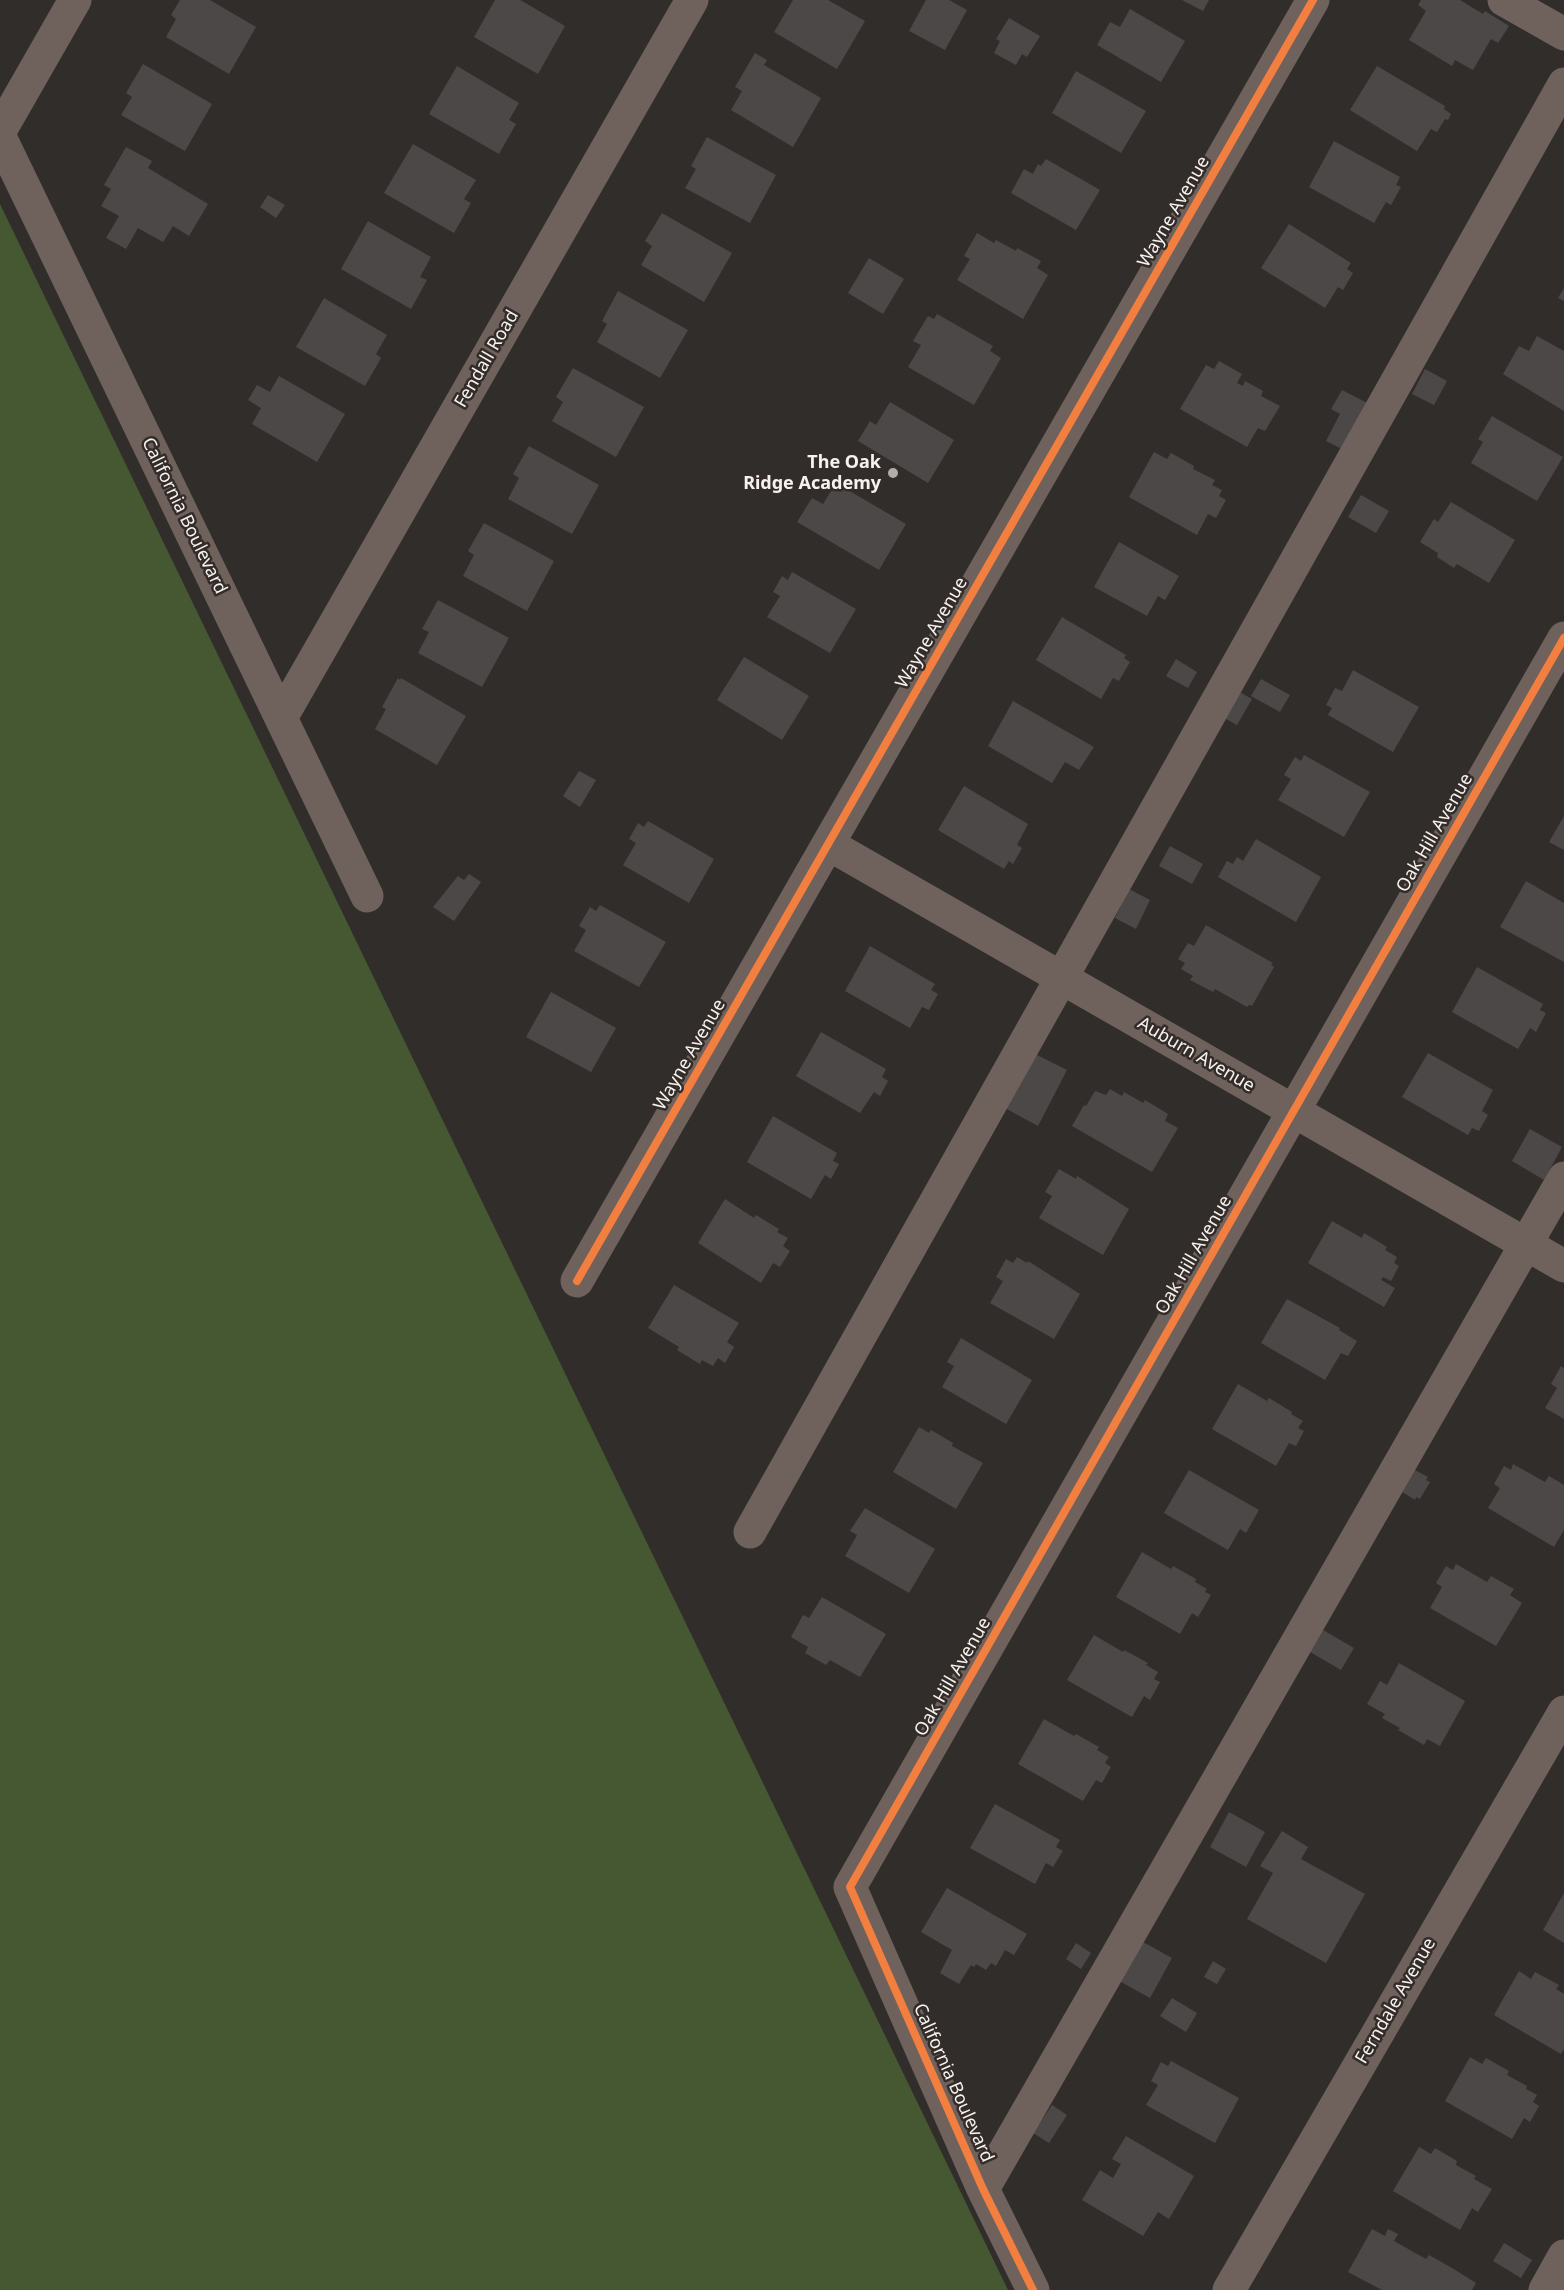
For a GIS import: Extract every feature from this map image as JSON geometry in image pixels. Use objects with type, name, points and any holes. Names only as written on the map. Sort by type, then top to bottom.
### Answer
[{"type":"street","points":[[0,131],[75,0]]},
{"type":"street","name":"Fendall Road","points":[[281,718],[692,0]]},
{"type":"street","name":"Wayne Avenue","points":[[577,1281],[1312,0]]},
{"type":"street","points":[[1504,0],[1564,34]]},
{"type":"street","points":[[750,1532],[1564,84]]},
{"type":"street","name":"California Boulevard","points":[[0,137],[368,896]]},
{"type":"street","name":"Oak Hill Avenue","points":[[850,1887],[1564,638]]},
{"type":"street","name":"Auburn Avenue","points":[[828,844],[1564,1266]]},
{"type":"street","points":[[983,2189],[1564,1178]]},
{"type":"street","name":"Ferndale Avenue","points":[[1229,2290],[1564,1712]]},
{"type":"street","name":"California Boulevard","points":[[850,1887],[983,2189],[1033,2290]]},
{"type":"street","points":[[1545,2290],[1564,2256]]},
{"type":"green space","points":[[0,204],[1008,2290],[0,2290]]},
{"type":"building","points":[[180,0],[210,0],[256,27],[229,74],[166,37],[176,19],[171,15]]},
{"type":"building","points":[[495,0],[520,0],[565,26],[538,74],[474,37]]},
{"type":"building","points":[[793,0],[828,0],[865,21],[837,69],[774,32]]},
{"type":"building","points":[[926,0],[949,0],[967,10],[945,50],[909,31]]},
{"type":"building","points":[[1182,0],[1209,0],[1203,11]]},
{"type":"building","points":[[1421,0],[1460,0],[1483,14],[1485,11],[1509,26],[1498,43],[1491,39],[1473,70],[1455,60],[1452,66],[1409,40],[1426,11],[1418,5]]},
{"type":"building","points":[[1130,9],[1185,41],[1161,82],[1097,45],[1110,22],[1120,27]]},
{"type":"building","points":[[1009,18],[1040,36],[1027,57],[1022,54],[1016,65],[994,53],[1000,41],[996,39]]},
{"type":"building","points":[[755,53],[767,60],[764,65],[821,98],[793,147],[731,110],[742,91],[735,87]]},
{"type":"building","points":[[143,64],[212,104],[185,151],[121,115],[132,97],[126,93]]},
{"type":"building","points":[[457,66],[519,103],[509,120],[516,124],[499,154],[429,114]]},
{"type":"building","points":[[1377,66],[1445,106],[1444,109],[1451,114],[1437,132],[1431,129],[1417,151],[1350,110]]},
{"type":"building","points":[[1076,71],[1146,111],[1121,153],[1052,113]]},
{"type":"building","points":[[707,137],[776,175],[750,223],[685,188],[696,169],[691,166]]},
{"type":"building","points":[[1334,141],[1400,177],[1396,185],[1401,187],[1391,205],[1386,202],[1374,223],[1309,187]]},
{"type":"building","points":[[413,144],[476,180],[464,199],[471,203],[454,233],[384,193]]},
{"type":"building","points":[[126,147],[152,161],[148,168],[208,204],[189,236],[173,226],[163,242],[138,228],[126,249],[106,238],[119,216],[101,206],[111,189],[104,185]]},
{"type":"building","points":[[1046,159],[1100,190],[1076,230],[1011,193],[1024,169],[1033,174],[1038,164],[1041,166]]},
{"type":"building","points":[[268,195],[285,205],[276,218],[260,207]]},
{"type":"building","points":[[662,213],[732,253],[704,302],[641,265],[652,246],[645,241]]},
{"type":"building","points":[[368,221],[431,257],[420,277],[427,280],[411,309],[341,269]]},
{"type":"building","points":[[1289,224],[1351,263],[1347,269],[1353,273],[1343,290],[1338,287],[1325,308],[1261,268]]},
{"type":"building","points":[[977,233],[994,243],[996,240],[1016,251],[1017,248],[1041,261],[1037,268],[1048,275],[1023,319],[957,280],[970,259],[964,256]]},
{"type":"building","points":[[869,258],[904,279],[883,314],[848,293]]},
{"type":"building","points":[[1564,288],[1564,301],[1558,298]]},
{"type":"building","points":[[618,291],[688,330],[660,378],[597,342],[607,324],[602,321]]},
{"type":"building","points":[[324,298],[387,335],[376,354],[381,358],[365,386],[296,347]]},
{"type":"building","points":[[937,314],[993,346],[990,351],[1001,358],[974,405],[908,367],[921,345],[913,341],[928,316],[934,319]]},
{"type":"building","points":[[1537,336],[1564,351],[1564,411],[1503,374],[1519,346],[1529,351]]},
{"type":"building","points":[[1219,361],[1242,374],[1237,383],[1243,386],[1245,381],[1263,391],[1261,396],[1280,406],[1265,431],[1258,428],[1247,447],[1180,409],[1206,365],[1214,369]]},
{"type":"building","points":[[573,368],[644,407],[616,457],[552,421],[563,402],[556,397]]},
{"type":"building","points":[[1425,369],[1447,381],[1434,405],[1412,394]]},
{"type":"building","points":[[279,376],[345,414],[317,462],[252,424],[261,408],[248,400],[257,385],[270,392]]},
{"type":"building","points":[[1342,390],[1373,406],[1348,452],[1326,441],[1340,414],[1331,409]]},
{"type":"building","points":[[890,402],[954,440],[928,483],[858,441],[870,421],[876,425]]},
{"type":"building","points":[[1492,416],[1563,457],[1537,501],[1471,463],[1483,442],[1478,439]]},
{"type":"building","points":[[529,446],[599,485],[572,534],[508,499],[519,478],[513,474]]},
{"type":"building","points":[[1154,452],[1167,459],[1171,453],[1194,466],[1193,469],[1215,480],[1212,485],[1222,490],[1219,496],[1226,500],[1216,518],[1208,514],[1197,535],[1129,497]]},
{"type":"building","points":[[836,483],[906,524],[879,570],[797,522],[812,498],[823,504]]},
{"type":"building","points":[[1361,495],[1389,511],[1376,533],[1348,517]]},
{"type":"building","points":[[1451,502],[1515,540],[1489,583],[1457,564],[1454,568],[1437,557],[1438,553],[1420,542],[1434,519],[1438,522]]},
{"type":"building","points":[[484,523],[554,561],[527,611],[463,576],[474,555],[468,551]]},
{"type":"building","points":[[1119,542],[1179,576],[1165,600],[1158,596],[1147,616],[1094,587]]},
{"type":"building","points":[[792,572],[856,609],[830,653],[767,617],[780,596],[773,592],[782,576],[788,580]]},
{"type":"building","points":[[438,600],[509,638],[482,687],[418,653],[429,632],[422,629]]},
{"type":"building","points":[[1062,617],[1126,655],[1124,658],[1130,662],[1119,681],[1113,678],[1101,699],[1036,660]]},
{"type":"building","points":[[744,657],[809,696],[782,740],[717,700]]},
{"type":"building","points":[[1176,659],[1197,672],[1188,688],[1166,676]]},
{"type":"building","points":[[1353,670],[1419,707],[1393,752],[1328,715],[1332,708],[1326,705],[1335,688],[1342,691]]},
{"type":"building","points":[[398,678],[466,716],[437,765],[375,729],[386,709],[382,707]]},
{"type":"building","points":[[1261,679],[1290,695],[1280,712],[1251,696]]},
{"type":"building","points":[[1236,690],[1252,699],[1237,725],[1221,716]]},
{"type":"building","points":[[1013,701],[1094,747],[1079,770],[1065,762],[1052,783],[988,746]]},
{"type":"building","points":[[1304,755],[1370,792],[1344,837],[1278,800],[1291,779],[1284,775],[1295,757],[1301,761]]},
{"type":"building","points":[[579,771],[596,780],[580,807],[563,796]]},
{"type":"building","points":[[964,786],[1028,824],[1017,845],[1022,848],[1013,864],[1009,861],[1004,869],[938,830]]},
{"type":"building","points":[[1564,816],[1564,850],[1549,842]]},
{"type":"building","points":[[648,821],[714,859],[689,903],[623,865],[636,843],[629,839],[638,823],[644,827]]},
{"type":"building","points":[[1256,839],[1321,877],[1296,922],[1218,877],[1227,861],[1233,864],[1237,857],[1243,861]]},
{"type":"building","points":[[1170,846],[1203,864],[1192,884],[1159,866]]},
{"type":"building","points":[[469,874],[481,882],[454,921],[433,907],[458,876],[464,880]]},
{"type":"building","points":[[1526,881],[1564,903],[1564,962],[1500,927]]},
{"type":"building","points":[[1129,889],[1150,900],[1136,929],[1115,918]]},
{"type":"building","points":[[600,905],[666,942],[639,987],[574,951],[586,930],[579,926],[590,907],[596,911]]},
{"type":"building","points":[[1206,925],[1273,963],[1271,965],[1274,967],[1252,1006],[1247,1007],[1215,989],[1213,992],[1190,980],[1193,976],[1181,969],[1185,963],[1178,959],[1188,943],[1194,946]]},
{"type":"building","points":[[870,946],[935,984],[931,990],[938,994],[929,1010],[922,1007],[910,1028],[845,991]]},
{"type":"building","points":[[1477,967],[1543,1004],[1540,1010],[1546,1013],[1536,1032],[1530,1028],[1518,1049],[1452,1012]]},
{"type":"building","points":[[551,992],[616,1028],[591,1072],[526,1037]]},
{"type":"building","points":[[821,1032],[886,1069],[882,1077],[888,1081],[880,1096],[874,1092],[860,1113],[796,1076]]},
{"type":"building","points":[[1031,1052],[1067,1070],[1038,1126],[1003,1107]]},
{"type":"building","points":[[1428,1053],[1493,1090],[1482,1111],[1488,1115],[1479,1131],[1472,1128],[1468,1135],[1402,1097]]},
{"type":"building","points":[[1110,1089],[1122,1096],[1124,1092],[1143,1103],[1145,1100],[1168,1114],[1165,1121],[1178,1128],[1152,1172],[1072,1126],[1095,1091],[1106,1095]]},
{"type":"building","points":[[773,1116],[837,1153],[833,1161],[839,1164],[831,1179],[825,1175],[811,1199],[747,1162]]},
{"type":"building","points":[[1530,1129],[1562,1147],[1544,1180],[1512,1161]]},
{"type":"building","points":[[1059,1169],[1076,1179],[1077,1176],[1129,1209],[1103,1255],[1039,1218],[1052,1196],[1045,1192]]},
{"type":"building","points":[[725,1199],[754,1218],[756,1215],[779,1229],[777,1232],[788,1238],[783,1246],[790,1251],[780,1267],[773,1263],[761,1283],[698,1243]]},
{"type":"building","points":[[1332,1221],[1362,1238],[1364,1233],[1387,1247],[1385,1250],[1397,1257],[1394,1263],[1399,1266],[1391,1281],[1383,1277],[1381,1280],[1395,1288],[1384,1307],[1308,1263]]},
{"type":"building","points":[[1017,1257],[1027,1263],[1028,1261],[1080,1294],[1054,1339],[990,1303],[1003,1281],[996,1277],[1006,1259],[1013,1263]]},
{"type":"building","points":[[674,1285],[739,1323],[727,1342],[734,1347],[725,1363],[718,1358],[713,1366],[702,1360],[700,1364],[677,1350],[679,1347],[648,1328]]},
{"type":"building","points":[[1287,1299],[1340,1328],[1339,1330],[1357,1341],[1348,1356],[1341,1353],[1325,1380],[1261,1343]]},
{"type":"building","points":[[961,1338],[1032,1380],[1006,1424],[942,1387],[954,1366],[947,1362]]},
{"type":"building","points":[[1561,1366],[1564,1368],[1564,1419],[1545,1408],[1557,1388],[1551,1384]]},
{"type":"building","points":[[1238,1384],[1267,1401],[1269,1398],[1303,1421],[1298,1428],[1304,1431],[1296,1446],[1289,1443],[1276,1466],[1212,1429]]},
{"type":"building","points":[[919,1427],[929,1433],[931,1430],[953,1443],[952,1446],[983,1463],[956,1509],[893,1472]]},
{"type":"building","points":[[1513,1464],[1545,1482],[1549,1476],[1564,1485],[1564,1530],[1554,1547],[1488,1508],[1500,1488],[1494,1484],[1504,1466],[1511,1470]]},
{"type":"building","points":[[1411,1468],[1428,1477],[1426,1480],[1430,1482],[1420,1499],[1416,1497],[1415,1500],[1399,1490]]},
{"type":"building","points":[[1189,1470],[1259,1510],[1246,1533],[1240,1529],[1228,1550],[1164,1513]]},
{"type":"building","points":[[865,1508],[935,1549],[909,1593],[845,1556],[857,1535],[850,1531]]},
{"type":"building","points":[[1142,1552],[1171,1569],[1173,1566],[1196,1579],[1195,1582],[1207,1589],[1205,1592],[1211,1595],[1198,1617],[1192,1613],[1180,1634],[1116,1597]]},
{"type":"building","points":[[1456,1564],[1487,1582],[1491,1576],[1514,1589],[1510,1595],[1522,1603],[1496,1646],[1430,1608],[1442,1587],[1436,1583],[1446,1566],[1453,1570]]},
{"type":"building","points":[[822,1597],[886,1634],[860,1677],[830,1660],[826,1665],[805,1653],[808,1647],[791,1637],[803,1615],[809,1618]]},
{"type":"building","points":[[1323,1630],[1354,1648],[1341,1670],[1310,1652]]},
{"type":"building","points":[[1094,1635],[1148,1663],[1146,1665],[1158,1672],[1154,1679],[1160,1682],[1150,1700],[1144,1696],[1132,1717],[1067,1680]]},
{"type":"building","points":[[1399,1663],[1465,1701],[1440,1746],[1427,1739],[1424,1745],[1398,1730],[1400,1728],[1382,1718],[1385,1714],[1367,1704],[1380,1681],[1387,1685]]},
{"type":"building","points":[[1044,1719],[1099,1747],[1097,1750],[1109,1757],[1105,1763],[1111,1767],[1102,1783],[1096,1780],[1083,1801],[1018,1764]]},
{"type":"building","points":[[995,1804],[1060,1840],[1056,1847],[1063,1851],[1053,1867],[1046,1863],[1035,1884],[970,1848]]},
{"type":"building","points":[[1229,1812],[1265,1832],[1246,1867],[1210,1847]]},
{"type":"building","points":[[1282,1831],[1308,1847],[1301,1859],[1365,1894],[1326,1963],[1247,1919],[1273,1873],[1260,1866]]},
{"type":"building","points":[[947,1888],[1027,1934],[1014,1955],[1005,1950],[996,1966],[991,1963],[986,1970],[976,1964],[974,1967],[971,1965],[959,1984],[940,1973],[952,1950],[921,1932]]},
{"type":"building","points":[[1564,1893],[1564,1943],[1543,1930]]},
{"type":"building","points":[[1134,1937],[1172,1958],[1150,1998],[1112,1977]]},
{"type":"building","points":[[1076,1943],[1091,1953],[1081,1969],[1066,1959]]},
{"type":"building","points":[[1213,1961],[1226,1969],[1217,1984],[1204,1977]]},
{"type":"building","points":[[1519,1971],[1531,1979],[1535,1972],[1559,1985],[1556,1989],[1564,1994],[1564,2049],[1561,2054],[1494,2015]]},
{"type":"building","points":[[1172,1998],[1197,2013],[1186,2032],[1160,2016]]},
{"type":"building","points":[[1470,2057],[1482,2064],[1486,2058],[1509,2071],[1507,2075],[1527,2086],[1526,2089],[1537,2095],[1533,2102],[1539,2106],[1530,2122],[1524,2118],[1512,2139],[1445,2101]]},
{"type":"building","points":[[1171,2061],[1239,2098],[1215,2143],[1146,2105],[1158,2085],[1151,2081],[1161,2062],[1168,2066]]},
{"type":"building","points":[[1052,2105],[1067,2115],[1049,2143],[1033,2133]]},
{"type":"building","points":[[1126,2136],[1194,2176],[1169,2219],[1158,2212],[1143,2236],[1082,2200],[1100,2170],[1113,2178],[1121,2164],[1112,2159]]},
{"type":"building","points":[[1419,2147],[1431,2154],[1435,2148],[1457,2161],[1456,2165],[1476,2176],[1474,2179],[1492,2189],[1478,2212],[1472,2208],[1460,2230],[1393,2191]]},
{"type":"building","points":[[1372,2229],[1385,2236],[1388,2229],[1398,2234],[1394,2241],[1426,2259],[1429,2255],[1476,2283],[1472,2290],[1382,2290],[1348,2272]]},
{"type":"building","points":[[1504,2243],[1532,2260],[1521,2278],[1493,2261]]},
{"type":"cycle path","points":[[577,1281],[1313,0]]},
{"type":"cycle path","points":[[1033,2290],[983,2189],[850,1887],[1564,638]]},
{"type":"place","name":"The Oak Ridge Academy","points":[[893,473]]}]
